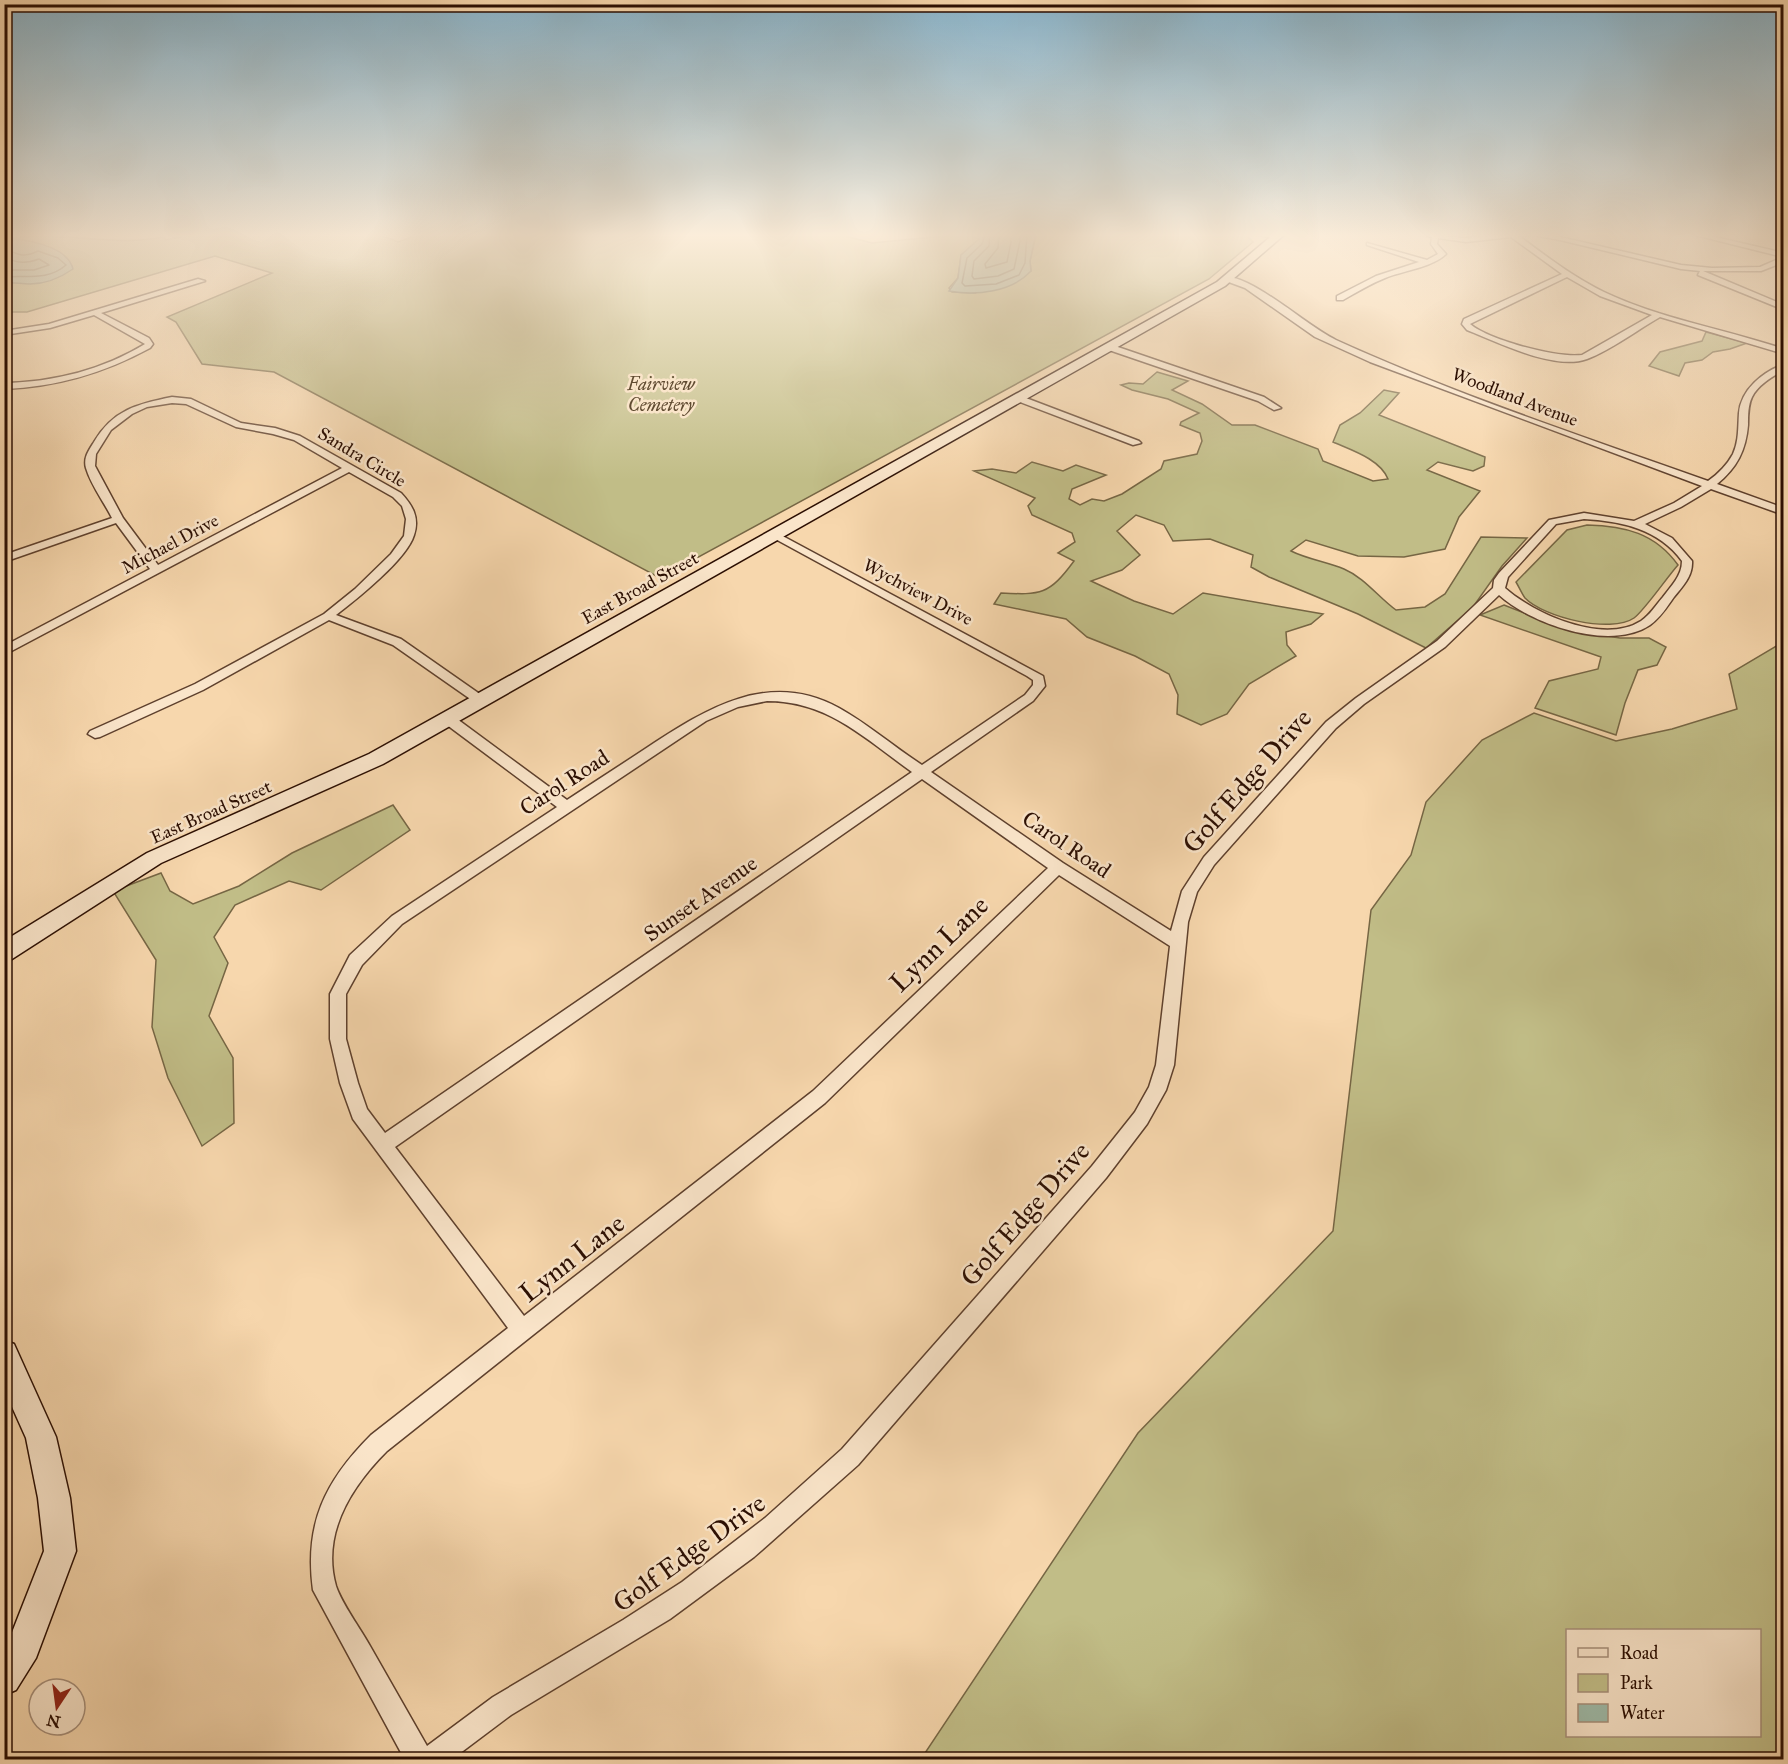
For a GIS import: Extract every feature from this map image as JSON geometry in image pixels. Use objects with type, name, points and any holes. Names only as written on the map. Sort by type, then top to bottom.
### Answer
[{"type":"street","points":[[4,333],[48,327],[87,315]]},
{"type":"street","points":[[4,386],[48,384],[64,380],[117,361],[147,346],[146,340],[99,315]]},
{"type":"street","name":"East Broad Street","points":[[4,953],[154,858],[376,759],[1163,315]]},
{"type":"street","name":"Woodland Avenue","points":[[1288,315],[1336,344],[1431,383],[1784,512]]},
{"type":"street","points":[[1479,315],[1467,321],[1467,326],[1556,358],[1571,359],[1584,357],[1658,315]]},
{"type":"street","points":[[1664,315],[1784,351]]},
{"type":"street","points":[[1108,347],[1261,399],[1277,408]]},
{"type":"street","points":[[1635,524],[1679,504],[1709,485],[1737,457],[1744,430],[1746,400],[1761,381],[1784,366]]},
{"type":"street","points":[[1018,398],[1136,443]]},
{"type":"street","name":"Sandra Circle","points":[[94,734],[151,711],[199,687],[328,616],[359,591],[395,556],[409,536],[412,527],[407,505],[397,495],[350,466],[297,438],[275,431],[239,425],[223,419],[195,402],[172,400],[154,403],[129,412],[107,428],[91,454],[90,466],[118,519],[156,570]]},
{"type":"street","name":"Michael Drive","points":[[4,651],[350,466]]},
{"type":"street","points":[[1584,516],[1605,517],[1635,524],[1671,542],[1682,553],[1688,568],[1686,574],[1651,619],[1639,627],[1605,632],[1563,625],[1516,603],[1499,588],[1503,575],[1553,522],[1584,516]]},
{"type":"street","points":[[4,559],[118,519]]},
{"type":"street","name":"Wychview Drive","points":[[773,535],[1031,672],[1039,679],[1039,686]]},
{"type":"street","name":"Golf Edge Drive","points":[[429,1760],[454,1738],[498,1709],[688,1594],[808,1497],[850,1457],[1099,1172],[1141,1118],[1157,1090],[1165,1065],[1180,921],[1190,891],[1209,861],[1323,734],[1360,701],[1441,644],[1499,588]]},
{"type":"street","points":[[328,616],[398,642],[480,700]]},
{"type":"street","name":"Sunset Avenue","points":[[384,1144],[1029,698],[1039,686]]},
{"type":"street","name":"Carol Road","points":[[523,1331],[359,1113],[338,1039],[336,1008],[338,994],[356,960],[397,920],[723,706],[749,698],[768,696],[803,699],[834,711],[1058,867],[1178,944]]},
{"type":"street","points":[[448,719],[567,807]]},
{"type":"street","name":"Lynn Lane","points":[[420,1760],[325,1590],[320,1569],[325,1523],[334,1499],[346,1478],[379,1443],[819,1097],[1058,867]]},
{"type":"street","points":[[4,1354],[40,1437],[54,1498],[60,1551],[24,1646],[4,1678]]},
{"type":"green space","name":"Fairview Cemetery","points":[[1142,315],[660,578],[274,372],[202,364],[176,322],[167,317]]},
{"type":"green space","points":[[1706,332],[1747,343],[1713,352],[1702,360],[1685,363],[1679,376],[1649,366],[1660,352],[1702,341]]},
{"type":"green space","points":[[1157,372],[1188,381],[1172,390],[1202,404],[1232,425],[1255,425],[1318,449],[1323,461],[1373,481],[1388,479],[1379,466],[1372,461],[1333,442],[1340,425],[1360,413],[1384,390],[1399,393],[1379,415],[1485,457],[1484,466],[1473,471],[1438,462],[1427,470],[1480,491],[1459,517],[1445,549],[1404,557],[1358,556],[1306,540],[1291,551],[1352,573],[1396,610],[1425,607],[1445,594],[1481,537],[1527,538],[1502,566],[1473,607],[1426,648],[1358,614],[1269,577],[1251,567],[1253,555],[1210,539],[1173,541],[1164,525],[1136,515],[1117,531],[1140,555],[1122,570],[1091,581],[1134,601],[1173,614],[1203,593],[1323,614],[1311,624],[1286,632],[1287,645],[1296,656],[1249,684],[1227,714],[1201,725],[1177,714],[1178,695],[1169,674],[1135,656],[1087,637],[1066,619],[994,604],[1001,593],[1035,593],[1058,581],[1074,561],[1058,553],[1075,542],[1072,533],[1032,515],[1028,506],[1035,498],[974,471],[992,469],[1016,473],[1032,462],[1063,471],[1076,465],[1106,475],[1072,489],[1069,499],[1080,505],[1092,499],[1104,501],[1122,494],[1161,469],[1164,461],[1197,454],[1202,441],[1200,433],[1180,425],[1181,422],[1199,413],[1168,399],[1121,385],[1143,384]]},
{"type":"green space","points":[[1587,525],[1614,527],[1638,533],[1659,545],[1678,565],[1644,608],[1634,618],[1623,623],[1594,624],[1561,617],[1534,605],[1525,598],[1516,582],[1567,530]]},
{"type":"green space","points":[[1504,605],[1567,630],[1620,638],[1649,638],[1666,647],[1657,665],[1638,670],[1616,735],[1535,708],[1549,681],[1598,669],[1601,657],[1480,615]]},
{"type":"green space","points":[[1783,642],[1783,1759],[921,1759],[1138,1433],[1333,1231],[1371,910],[1411,855],[1426,802],[1482,740],[1534,713],[1616,741],[1672,729],[1737,709],[1729,674]]},
{"type":"green space","points":[[393,805],[410,830],[321,890],[289,881],[235,905],[214,937],[228,963],[209,1016],[233,1058],[234,1123],[202,1146],[168,1078],[152,1027],[156,960],[113,891],[161,873],[170,891],[193,904],[239,886],[292,853]]}]
